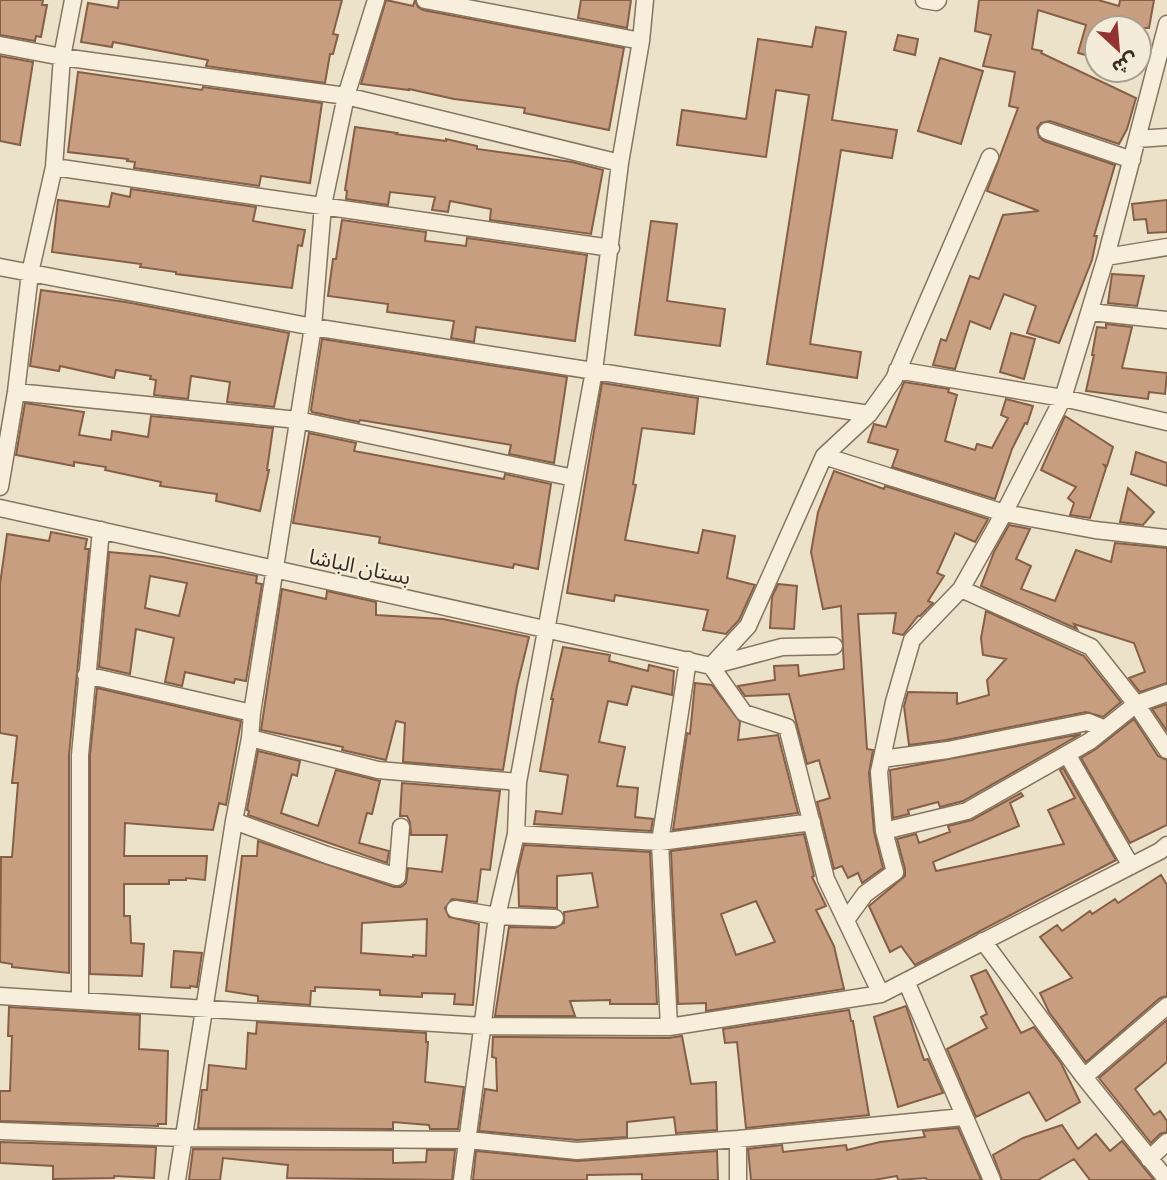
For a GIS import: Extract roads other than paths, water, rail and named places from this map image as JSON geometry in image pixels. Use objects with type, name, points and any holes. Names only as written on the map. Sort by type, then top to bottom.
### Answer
[{"type":"street","points":[[0,487],[16,392],[30,273],[54,167],[62,57],[73,0]]},
{"type":"street","points":[[177,1180],[234,821],[250,738],[313,327],[323,205],[346,96],[376,0]]},
{"type":"street","points":[[425,0],[641,41]]},
{"type":"street","points":[[462,1180],[497,916],[516,834],[518,782],[594,371],[645,0]]},
{"type":"street","points":[[924,0],[938,0]]},
{"type":"street","points":[[846,920],[865,894],[895,872],[884,831],[879,772],[894,702],[912,640],[961,589],[1004,513],[1063,398],[1106,257],[1167,24]]},
{"type":"street","points":[[0,45],[62,57],[346,96],[621,163]]},
{"type":"street","points":[[1047,131],[1132,160]]},
{"type":"street","points":[[1137,139],[1167,137]]},
{"type":"street","points":[[711,666],[748,626],[824,456],[869,414],[894,379],[990,157]]},
{"type":"street","points":[[54,167],[611,248]]},
{"type":"street","points":[[1106,257],[1167,247]]},
{"type":"street","points":[[0,267],[313,327],[869,414]]},
{"type":"street","points":[[1090,312],[1167,320]]},
{"type":"street","points":[[897,370],[1063,398],[1167,422]]},
{"type":"street","points":[[16,392],[298,420],[574,478]]},
{"type":"street","points":[[824,456],[1004,513],[1096,530],[1167,538]]},
{"type":"street","name":"بستان الباشا","points":[[0,508],[711,666]]},
{"type":"street","points":[[80,1001],[80,755],[101,530]]},
{"type":"street","points":[[961,589],[1091,647],[1136,704],[1167,750]]},
{"type":"street","points":[[711,666],[782,647],[834,646]]},
{"type":"street","points":[[668,1027],[660,842],[688,660]]},
{"type":"street","points":[[711,666],[744,713],[787,727],[826,879],[881,994]]},
{"type":"street","points":[[86,675],[252,713]]},
{"type":"street","points":[[884,831],[967,811],[1090,741],[1136,704],[1167,693]]},
{"type":"street","points":[[882,759],[948,750],[1088,722],[1105,729]]},
{"type":"street","points":[[250,738],[378,770],[518,782]]},
{"type":"street","points":[[1067,754],[1130,866]]},
{"type":"street","points":[[234,821],[397,877],[401,827]]},
{"type":"street","points":[[516,834],[660,842],[812,822]]},
{"type":"street","points":[[0,996],[483,1026],[668,1027],[881,994],[1130,866],[1165,852]]},
{"type":"street","points":[[455,909],[497,916],[555,918]]},
{"type":"street","points":[[984,941],[1084,1077],[1167,1180]]},
{"type":"street","points":[[906,981],[992,1180]]},
{"type":"street","points":[[1084,1077],[1167,1006]]},
{"type":"street","points":[[0,1131],[184,1138],[468,1140],[578,1151],[738,1139],[963,1117]]},
{"type":"street","points":[[738,1139],[738,1180]]},
{"type":"street","points":[[1149,1159],[1167,1143]]}]
